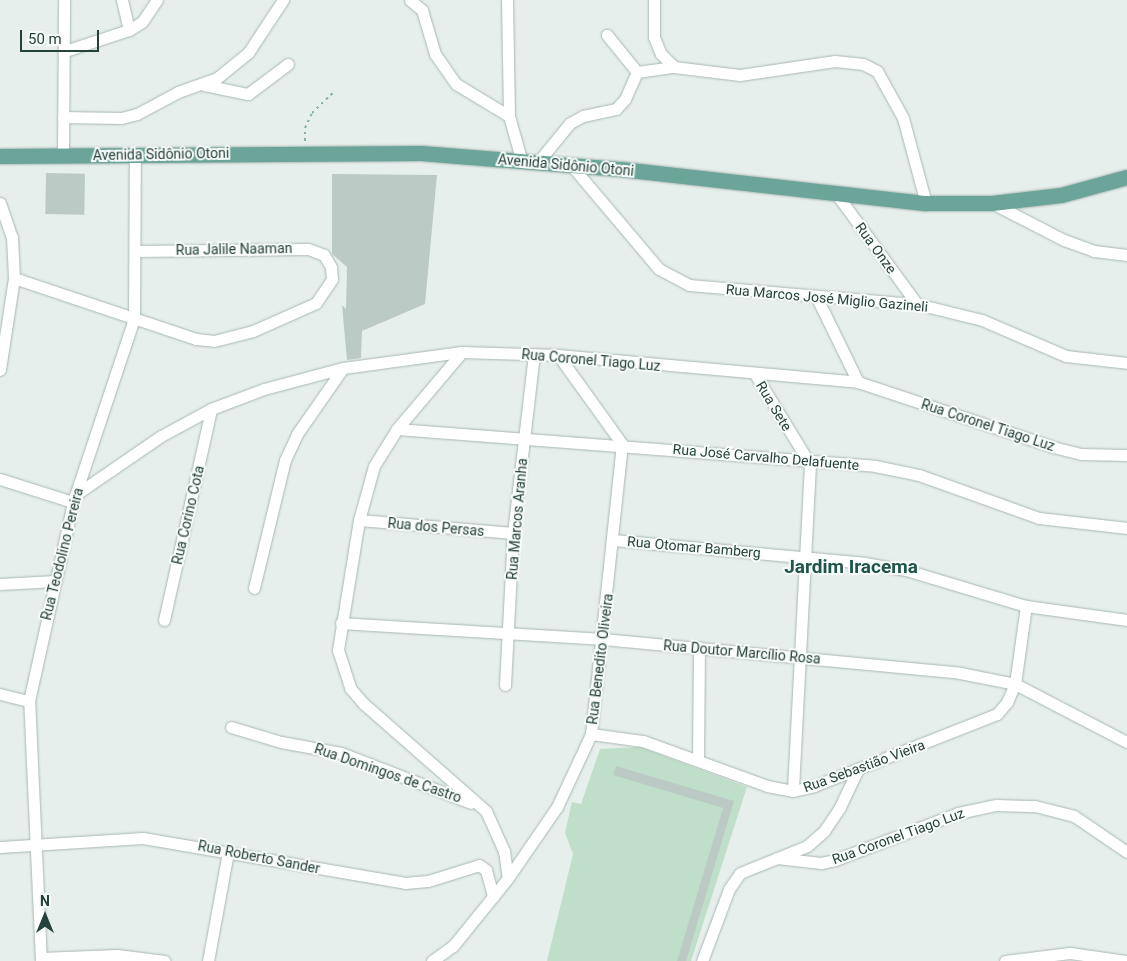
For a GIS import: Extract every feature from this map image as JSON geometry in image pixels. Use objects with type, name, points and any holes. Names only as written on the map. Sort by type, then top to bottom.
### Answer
[{"type":"main road","name":"Avenida Sidônio Otoni","points":[[0,156],[421,153],[571,165],[926,203],[992,203],[1061,195],[1127,177]]},
{"type":"street","points":[[63,155],[64,0]]},
{"type":"street","points":[[122,0],[129,30]]},
{"type":"street","points":[[65,50],[129,30],[142,22],[157,0]]},
{"type":"street","points":[[63,117],[129,116],[178,92],[204,85],[248,53],[283,0]]},
{"type":"street","points":[[410,0],[422,10],[435,54],[456,84],[509,116]]},
{"type":"street","points":[[508,0],[509,116],[522,162]]},
{"type":"street","points":[[654,0],[654,37],[661,54],[674,67]]},
{"type":"street","points":[[607,35],[637,72]]},
{"type":"street","points":[[637,72],[674,67],[740,74],[835,60],[863,64],[877,71],[903,118],[926,203]]},
{"type":"street","points":[[204,85],[248,94],[288,64]]},
{"type":"street","points":[[538,162],[570,123],[622,104],[637,72]]},
{"type":"street","name":"Rua Teodolino Pereira","points":[[41,959],[29,701],[54,581],[74,498],[134,319],[136,251],[135,154]]},
{"type":"street","name":"Rua Marcos José Miglio Gazineli","points":[[571,165],[643,253],[673,279],[714,289],[917,304],[982,320],[1066,356],[1127,363]]},
{"type":"street","name":"Rua Onze","points":[[835,192],[917,304]]},
{"type":"street","points":[[0,203],[12,237],[14,278],[0,370]]},
{"type":"street","points":[[992,203],[1064,240],[1094,251],[1127,255]]},
{"type":"street","name":"Rua Jalile Naaman","points":[[14,278],[196,339],[230,338],[316,303],[332,279],[332,267],[324,255],[308,249],[136,251]]},
{"type":"street","points":[[816,296],[858,382]]},
{"type":"street","points":[[462,352],[397,429],[374,466],[359,520],[338,650],[350,688],[389,729],[486,811],[504,851],[508,878]]},
{"type":"street","name":"Rua Coronel Tiago Luz","points":[[74,498],[121,460],[212,409],[264,389],[343,368],[462,352],[558,355],[858,382],[1053,447],[1081,454],[1127,454]]},
{"type":"street","name":"Rua Marcos Aranha","points":[[505,685],[513,533],[526,436],[534,354]]},
{"type":"street","points":[[558,355],[622,444]]},
{"type":"street","points":[[254,588],[285,460],[297,434],[343,368]]},
{"type":"street","name":"Rua Sete","points":[[755,374],[810,464]]},
{"type":"street","name":"Rua Corino Cota","points":[[164,620],[212,409]]},
{"type":"street","name":"Rua José Carvalho Delafuente","points":[[397,429],[526,436],[622,444],[810,464],[875,466],[919,475],[1039,518],[1127,528]]},
{"type":"street","name":"Rua Benedito Oliveira","points":[[432,961],[453,946],[508,878],[557,807],[591,734],[603,639],[622,444]]},
{"type":"street","points":[[793,790],[810,464]]},
{"type":"street","points":[[0,479],[74,498]]},
{"type":"street","name":"Rua dos Persas","points":[[359,520],[513,533]]},
{"type":"street","name":"Rua Otomar Bamberg","points":[[613,540],[806,557],[906,570],[1026,606],[1127,620]]},
{"type":"street","points":[[0,584],[54,581]]},
{"type":"street","name":"Rua Sebastião Vieira","points":[[591,734],[643,741],[767,786],[793,790],[858,769],[996,714],[1007,702],[1015,684],[1026,606]]},
{"type":"street","name":"Rua Doutor Marcílio Rosa","points":[[341,623],[509,635],[603,639],[960,672],[1015,684],[1127,742]]},
{"type":"street","points":[[698,760],[699,647]]},
{"type":"street","points":[[0,694],[29,701]]},
{"type":"street","name":"Rua Domingos de Castro","points":[[231,727],[281,742],[340,753],[486,811]]},
{"type":"street","points":[[702,961],[730,889],[740,873],[807,846],[824,831],[858,769]]},
{"type":"street","name":"Rua Coronel Tiago Luz","points":[[777,858],[821,863],[835,860],[958,813],[997,804],[1035,806],[1074,816],[1127,852]]},
{"type":"street","name":"Rua Roberto Sander","points":[[0,847],[143,838],[405,883],[428,881],[479,865],[486,870],[493,897]]},
{"type":"street","points":[[208,961],[228,852]]},
{"type":"street","points":[[1004,961],[1070,954],[1127,961]]},
{"type":"street","points":[[41,959],[117,955],[165,961]]},
{"type":"path","points":[[305,153],[309,121],[321,101],[335,91]]},
{"type":"green space","points":[[640,747],[747,787],[691,961],[547,961],[573,854],[565,833],[572,802],[581,804],[600,749]]},
{"type":"building","points":[[46,173],[85,174],[84,215],[45,214]]},
{"type":"building","points":[[332,174],[437,175],[425,304],[362,331],[361,358],[347,360],[342,305],[346,309],[347,267],[332,254]]},
{"type":"building","points":[[616,766],[734,801],[686,961],[677,961],[723,808],[613,775]]},
{"type":"district","name":"Jardim Iracema","points":[[851,567]]}]
